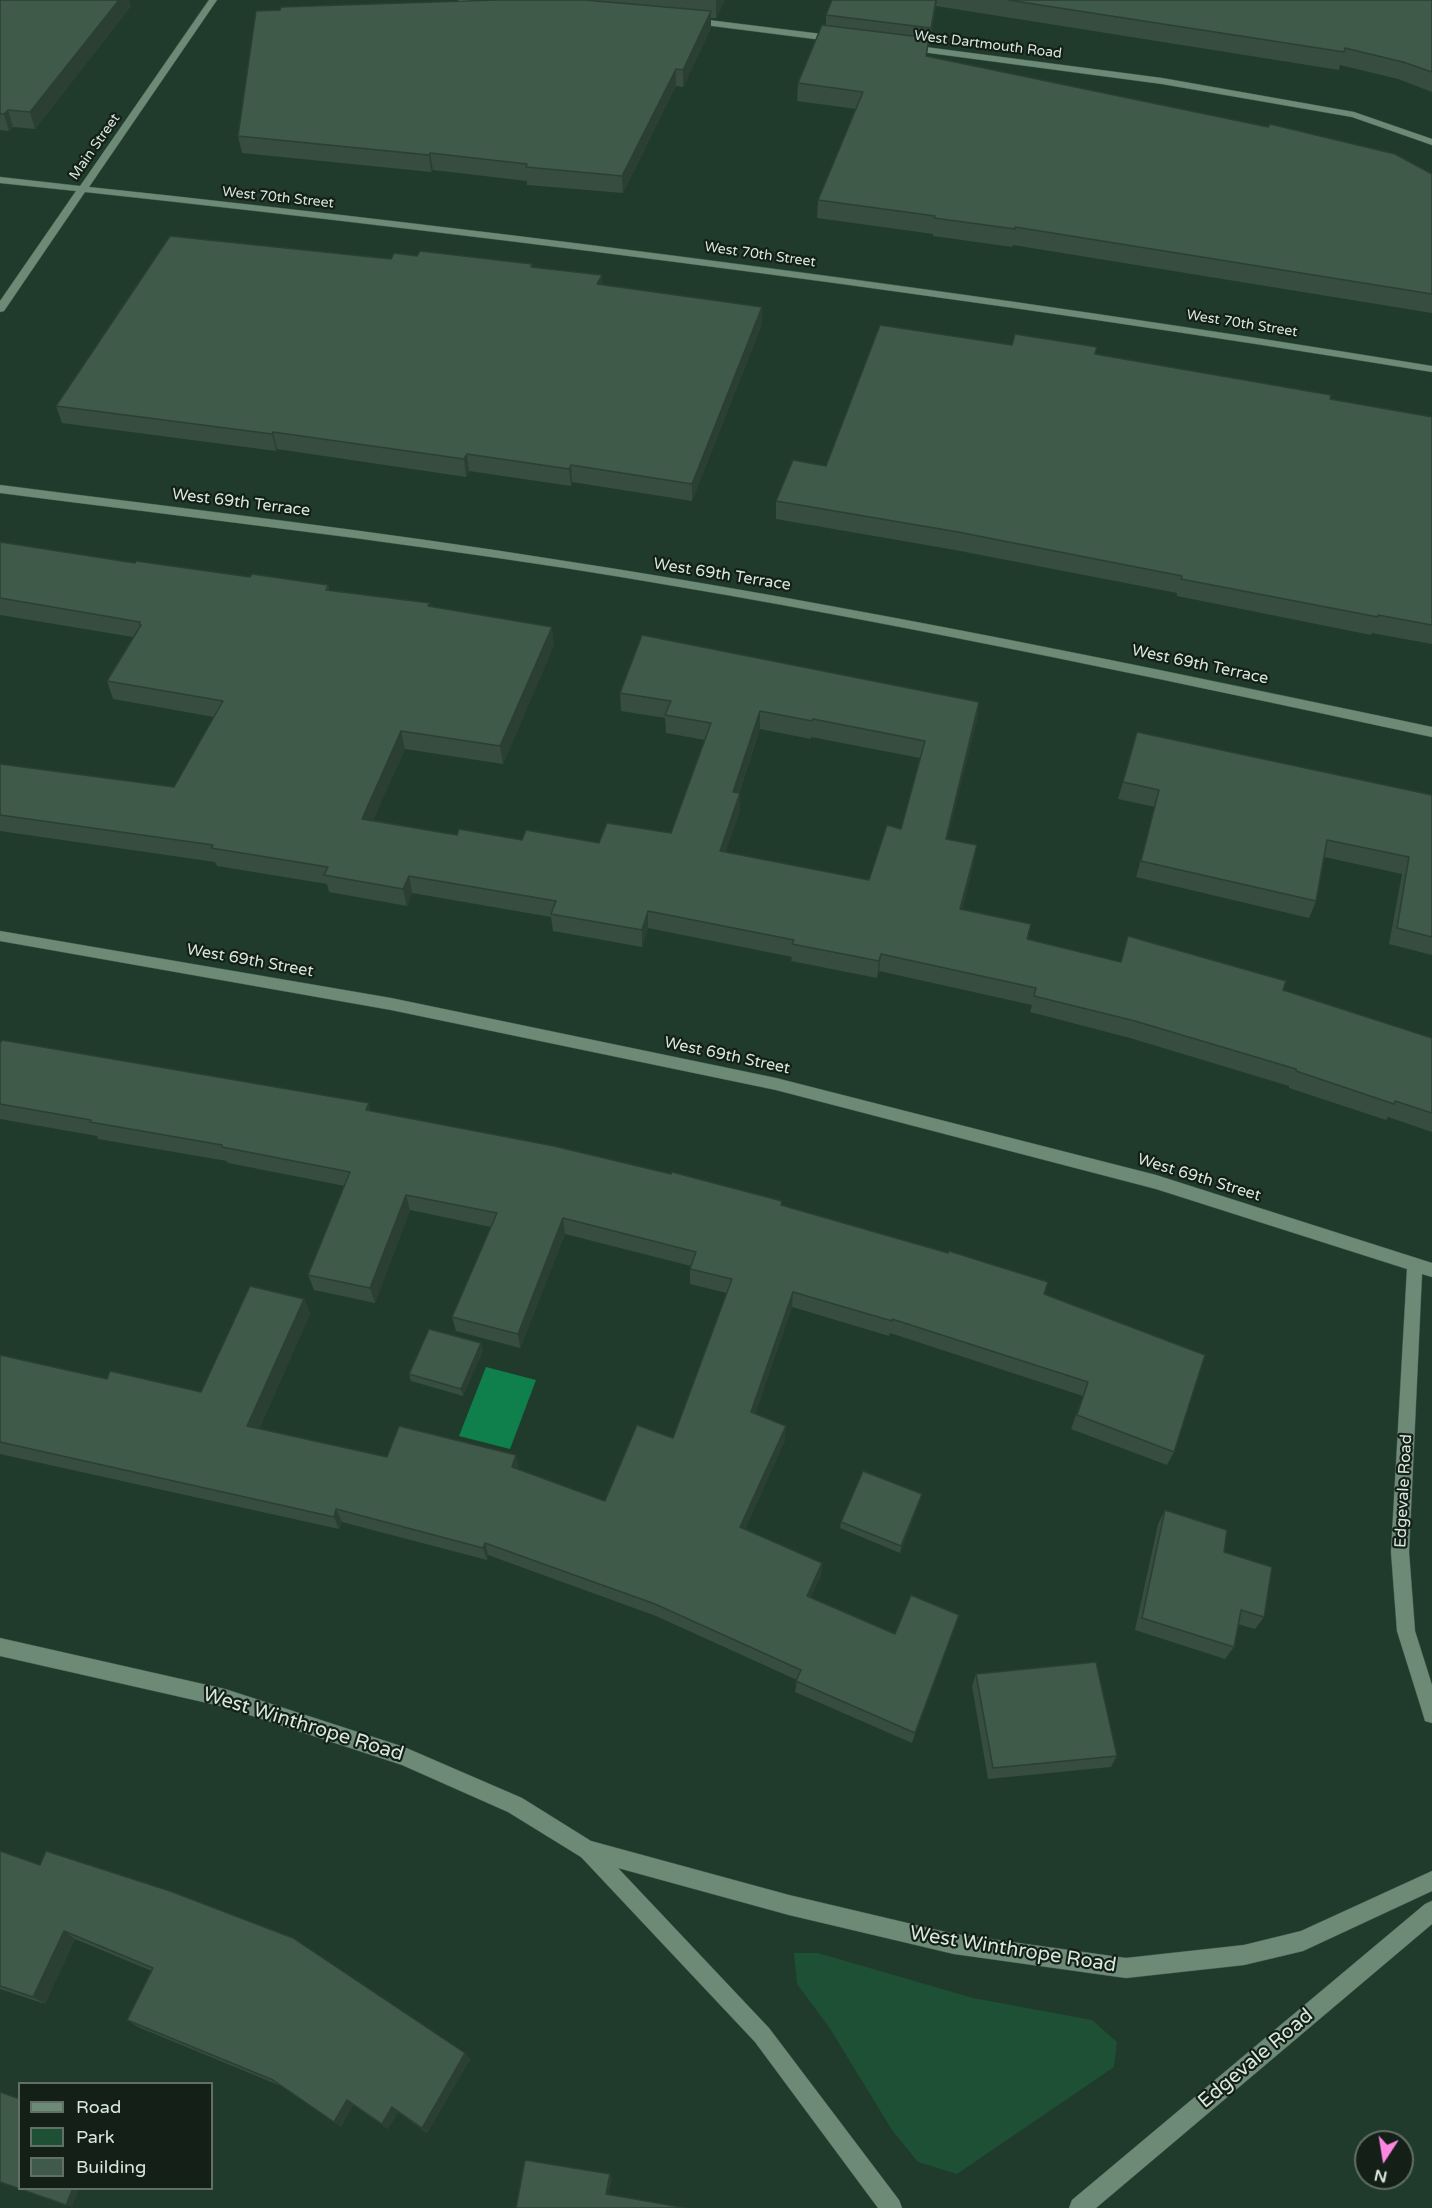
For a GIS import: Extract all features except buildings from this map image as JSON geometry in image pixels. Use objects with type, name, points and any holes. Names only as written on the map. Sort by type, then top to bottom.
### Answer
[{"type":"street","name":"Main Street","points":[[0,309],[213,0]]},
{"type":"street","points":[[462,0],[498,3]]},
{"type":"street","points":[[676,19],[854,41]]},
{"type":"street","name":"West Dartmouth Road","points":[[901,47],[1196,87],[1354,116],[1432,142]]},
{"type":"street","name":"West 70th Street","points":[[0,180],[722,263],[1191,329],[1432,369]]},
{"type":"street","name":"West 69th Terrace","points":[[0,489],[442,546],[763,598],[1044,650],[1432,732]]},
{"type":"street","name":"West 69th Street","points":[[0,936],[391,1004],[776,1084],[1156,1182],[1432,1270]]},
{"type":"street","name":"Edgevale Road","points":[[1415,1264],[1400,1552],[1407,1631],[1432,1714]]},
{"type":"street","name":"West Winthrope Road","points":[[0,1647],[225,1698],[404,1756],[515,1805],[588,1850],[762,2036],[891,2208]]},
{"type":"street","name":"West Winthrope Road","points":[[588,1850],[789,1905],[954,1944],[1126,1968],[1244,1955],[1303,1941],[1432,1881]]},
{"type":"street","name":"Edgevale Road","points":[[1080,2208],[1432,1911]]},
{"type":"green space","points":[[794,1953],[818,1953],[973,1998],[1092,2020],[1117,2042],[1114,2067],[957,2174],[918,2162],[892,2130],[829,2027],[797,1984]]},
{"type":"shaded area","points":[[486,1367],[536,1380],[510,1449],[459,1436]]}]
